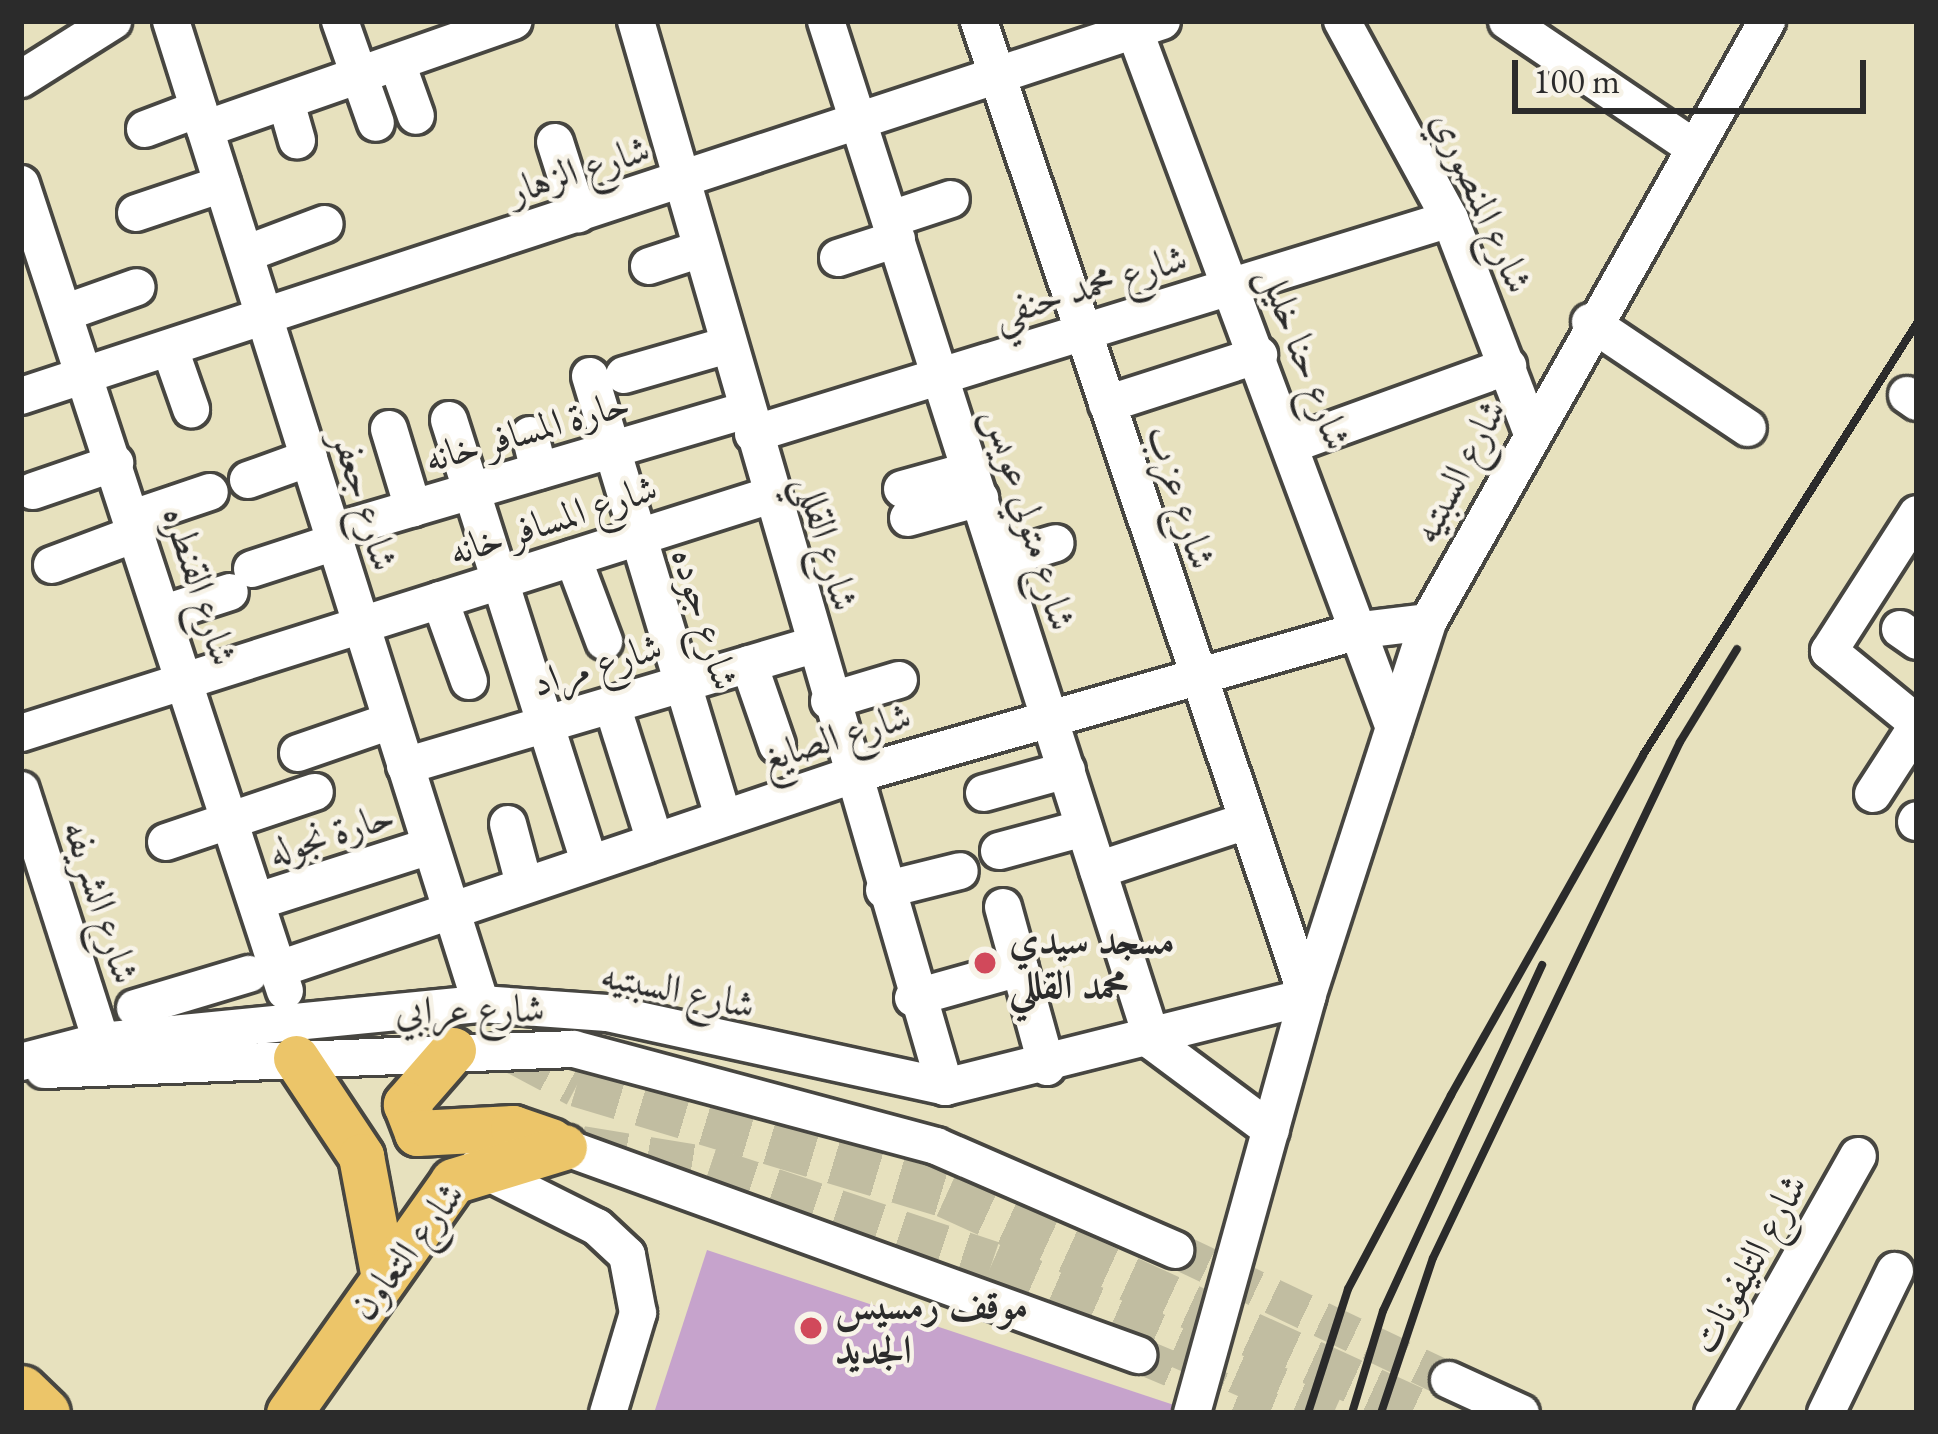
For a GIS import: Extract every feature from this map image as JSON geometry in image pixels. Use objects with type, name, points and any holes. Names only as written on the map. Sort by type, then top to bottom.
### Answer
[{"type":"highway","points":[[21,1391],[44,1413]]},
{"type":"main road","points":[[294,1037],[361,1156],[384,1278]]},
{"type":"main road","points":[[453,1050],[406,1104],[417,1132],[513,1128],[564,1148]]},
{"type":"main road","name":"شارع التعاون","points":[[289,1413],[453,1181],[477,1167],[564,1148]]},
{"type":"main road","points":[[21,1368],[70,1413]]},
{"type":"street","points":[[21,79],[113,21]]},
{"type":"street","name":"شارع جعفر","points":[[171,21],[481,1004]]},
{"type":"street","points":[[340,21],[376,123]]},
{"type":"street","name":"شارع القللي","points":[[636,21],[768,496],[914,998],[945,1087]]},
{"type":"street","name":"شارع متولي عويس","points":[[826,21],[1154,1042]]},
{"type":"street","name":"شارع عزب","points":[[979,21],[1243,823],[1307,997]]},
{"type":"street","name":"شارع المنصوري","points":[[1342,21],[1450,219],[1529,426]]},
{"type":"street","points":[[1507,21],[1693,147]]},
{"type":"street","name":"شارع السبتيه","points":[[1192,1413],[1307,997],[1428,622],[1529,426],[1767,21]]},
{"type":"street","points":[[145,129],[286,102],[498,24]]},
{"type":"street","name":"شارع الزهار","points":[[21,396],[997,76],[1142,24]]},
{"type":"street","name":"شارع حنا خليل","points":[[1142,24],[1394,728]]},
{"type":"street","points":[[397,63],[416,116]]},
{"type":"street","points":[[286,102],[297,140]]},
{"type":"street","points":[[555,142],[578,214]]},
{"type":"street","name":"شارع القنطره","points":[[21,184],[35,271],[64,313],[86,376],[258,901],[264,971],[294,1037]]},
{"type":"street","points":[[136,213],[222,184]]},
{"type":"street","points":[[838,258],[951,199]]},
{"type":"street","name":"شارع محمد حنفي","points":[[750,422],[941,376],[1450,219]]},
{"type":"street","points":[[244,254],[325,224]]},
{"type":"street","points":[[649,266],[701,249]]},
{"type":"street","points":[[64,313],[137,287]]},
{"type":"street","points":[[1590,322],[1748,428]]},
{"type":"street","name":"شارع جوده","points":[[723,817],[612,449],[608,376],[728,345]]},
{"type":"street","points":[[170,349],[190,410]]},
{"type":"street","points":[[1107,404],[1259,355]]},
{"type":"street","points":[[1293,444],[1508,366]]},
{"type":"street","points":[[449,420],[588,858]]},
{"type":"street","name":"حارة المسافر خانه","points":[[165,613],[333,537],[472,490],[535,453],[612,449],[750,422]]},
{"type":"street","points":[[389,429],[413,508]]},
{"type":"street","points":[[248,480],[309,458]]},
{"type":"street","points":[[32,491],[115,463]]},
{"type":"street","points":[[905,504],[975,484]]},
{"type":"street","points":[[34,557],[136,526],[210,492]]},
{"type":"street","name":"شارع المسافر خانه","points":[[21,733],[768,496]]},
{"type":"street","points":[[1874,794],[1914,717],[1834,664],[1833,634],[1916,519]]},
{"type":"street","points":[[999,560],[1056,543]]},
{"type":"street","points":[[573,558],[604,641]]},
{"type":"street","points":[[440,600],[469,681]]},
{"type":"street","name":"شارع الصايغ","points":[[135,1008],[264,971],[588,858],[850,776],[1362,630],[1428,622]]},
{"type":"street","name":"شارع مراد","points":[[406,766],[813,645]]},
{"type":"street","points":[[749,664],[777,745]]},
{"type":"street","points":[[830,701],[898,680]]},
{"type":"street","points":[[612,704],[654,838]]},
{"type":"street","points":[[298,753],[392,721]]},
{"type":"street","points":[[984,793],[1066,770]]},
{"type":"street","name":"شارع الشريفه","points":[[21,790],[101,1041]]},
{"type":"street","points":[[166,842],[315,792]]},
{"type":"street","points":[[1099,870],[1243,823]]},
{"type":"street","points":[[508,824],[523,880]]},
{"type":"street","points":[[999,851],[1084,827]]},
{"type":"street","name":"حارة نجوله","points":[[258,901],[430,846]]},
{"type":"street","points":[[884,890],[959,871]]},
{"type":"street","points":[[1003,907],[1047,1067]]},
{"type":"street","points":[[914,998],[1020,968]]},
{"type":"street","points":[[203,988],[217,1027]]},
{"type":"street","name":"شارع السبتيه","points":[[21,1062],[101,1041],[217,1027],[294,1037],[481,1004],[608,1012],[945,1087],[1154,1042],[1307,997]]},
{"type":"street","name":"شارع عرابي","points":[[21,1072],[294,1037],[640,1060],[838,1114],[1175,1250]]},
{"type":"street","points":[[1154,1042],[1271,1130]]},
{"type":"street","points":[[564,1148],[1138,1355]]},
{"type":"street","name":"شارع التليفونات","points":[[1714,1413],[1858,1156]]},
{"type":"street","points":[[477,1167],[597,1227],[627,1255],[638,1313],[608,1413]]},
{"type":"street","points":[[1826,1413],[1895,1271]]},
{"type":"street","points":[[1449,1380],[1521,1413]]},
{"type":"building","name":"موقف رمسيس الجديد","points":[[707,1250],[1174,1405],[1172,1413],[654,1413]]},
{"type":"tunnel","points":[[511,1049],[577,1084],[946,1195],[1424,1413]]},
{"type":"tunnel","points":[[581,1148],[709,1169],[992,1263],[1333,1413]]},
{"type":"tunnel","points":[[1175,1250],[1449,1380]]},
{"type":"tunnel","points":[[1138,1355],[1276,1413]]},
{"type":"railway","points":[[1308,1413],[1348,1289],[1451,1095],[1643,755],[1917,323]]},
{"type":"railway","points":[[1381,1413],[1433,1258],[1680,742],[1737,649]]},
{"type":"railway","points":[[1352,1413],[1383,1311],[1542,965]]},
{"type":"place","name":"مسجد سيدي محمد القللي","points":[[985,963]]},
{"type":"place","name":"موقف رمسيس الجديد","points":[[811,1328]]}]
